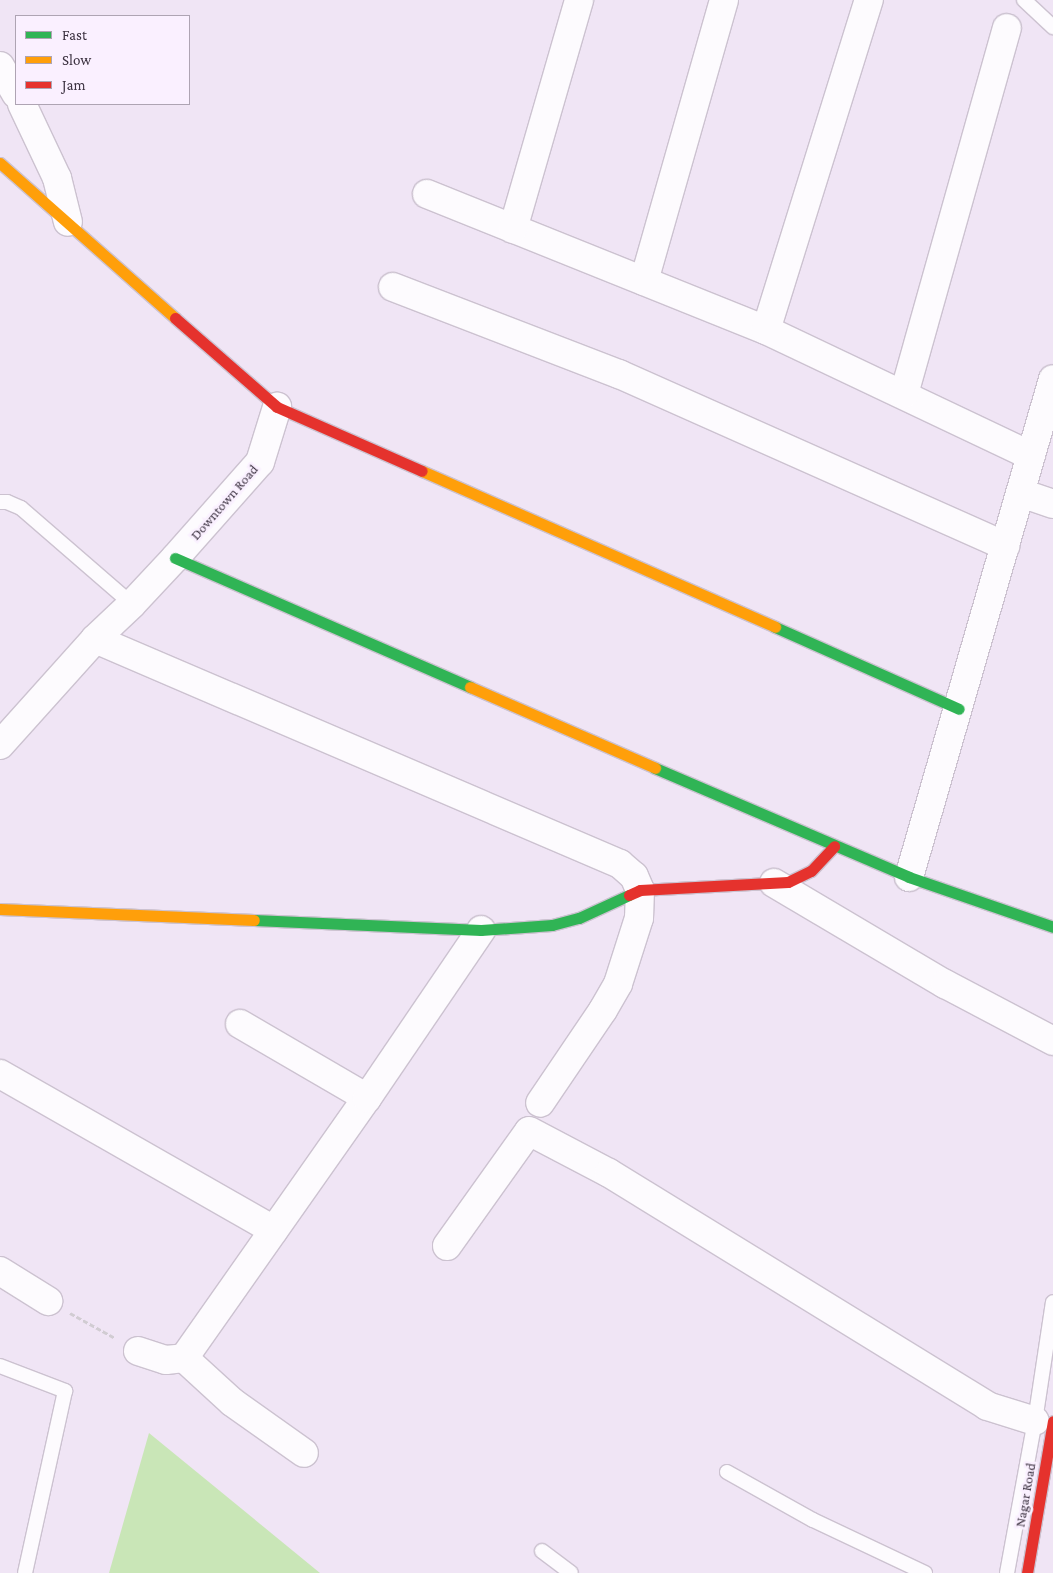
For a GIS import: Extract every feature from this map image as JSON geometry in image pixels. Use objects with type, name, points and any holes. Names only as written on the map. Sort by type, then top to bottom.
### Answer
[{"type":"main road","points":[[0,162],[277,407],[959,709]]},
{"type":"main road","points":[[175,558],[834,846],[908,876],[1053,927]]},
{"type":"main road","points":[[0,909],[481,930],[552,925],[579,918],[640,890],[788,882],[811,871],[834,846]]},
{"type":"main road","name":"Nagar Road","points":[[1027,1573],[1044,1421]]},
{"type":"street","points":[[513,229],[579,0]]},
{"type":"street","points":[[644,281],[724,0]]},
{"type":"street","points":[[766,330],[869,0]]},
{"type":"street","points":[[904,394],[1007,28]]},
{"type":"street","points":[[0,66],[15,92]]},
{"type":"street","points":[[22,105],[57,178],[68,222]]},
{"type":"street","points":[[427,194],[766,330],[1031,456]]},
{"type":"street","points":[[393,287],[619,374],[1005,546]]},
{"type":"street","points":[[908,876],[959,709],[1053,379]]},
{"type":"street","name":"Downtown Road","points":[[0,745],[95,639],[132,604],[175,558],[260,462],[277,407]]},
{"type":"street","points":[[1021,493],[1053,504]]},
{"type":"street","points":[[95,639],[620,864],[634,876],[640,890],[639,918],[618,984],[603,1010],[540,1103]]},
{"type":"street","points":[[774,883],[945,984],[1053,1041]]},
{"type":"street","points":[[138,1351],[166,1360],[184,1358],[367,1098],[481,930]]},
{"type":"street","points":[[240,1024],[367,1098]]},
{"type":"street","points":[[0,1074],[274,1230]]},
{"type":"street","points":[[447,1246],[529,1131],[609,1173],[987,1406],[1044,1421]]},
{"type":"street","points":[[0,1272],[48,1301]]},
{"type":"street","points":[[184,1358],[232,1402],[304,1453]]},
{"type":"lane","points":[[1024,0],[1053,27]]},
{"type":"lane","points":[[0,502],[7,502],[21,508],[132,604]]},
{"type":"lane","points":[[1007,1573],[1044,1421],[1053,1302]]},
{"type":"lane","points":[[0,1366],[65,1391],[25,1573]]},
{"type":"lane","points":[[727,1472],[813,1520],[925,1573]]},
{"type":"lane","points":[[542,1551],[571,1573]]},
{"type":"path","points":[[48,1301],[138,1351]]},
{"type":"green space","points":[[149,1433],[320,1573],[109,1573]]},
{"type":"traffic: fast","points":[[175,558],[470,687]]},
{"type":"traffic: fast","points":[[775,627],[959,709]]},
{"type":"traffic: fast","points":[[655,768],[909,877],[1053,927]]},
{"type":"traffic: fast","points":[[254,920],[481,930],[552,925],[579,918],[629,895]]},
{"type":"traffic: slow","points":[[0,163],[175,318]]},
{"type":"traffic: slow","points":[[422,471],[775,627]]},
{"type":"traffic: slow","points":[[470,687],[655,768]]},
{"type":"traffic: slow","points":[[0,909],[254,920]]},
{"type":"traffic: jam","points":[[175,318],[277,407],[422,471]]},
{"type":"traffic: jam","points":[[629,895],[640,890],[788,882],[811,871],[834,846]]},
{"type":"traffic: jam","points":[[1027,1573],[1053,1421]]}]
